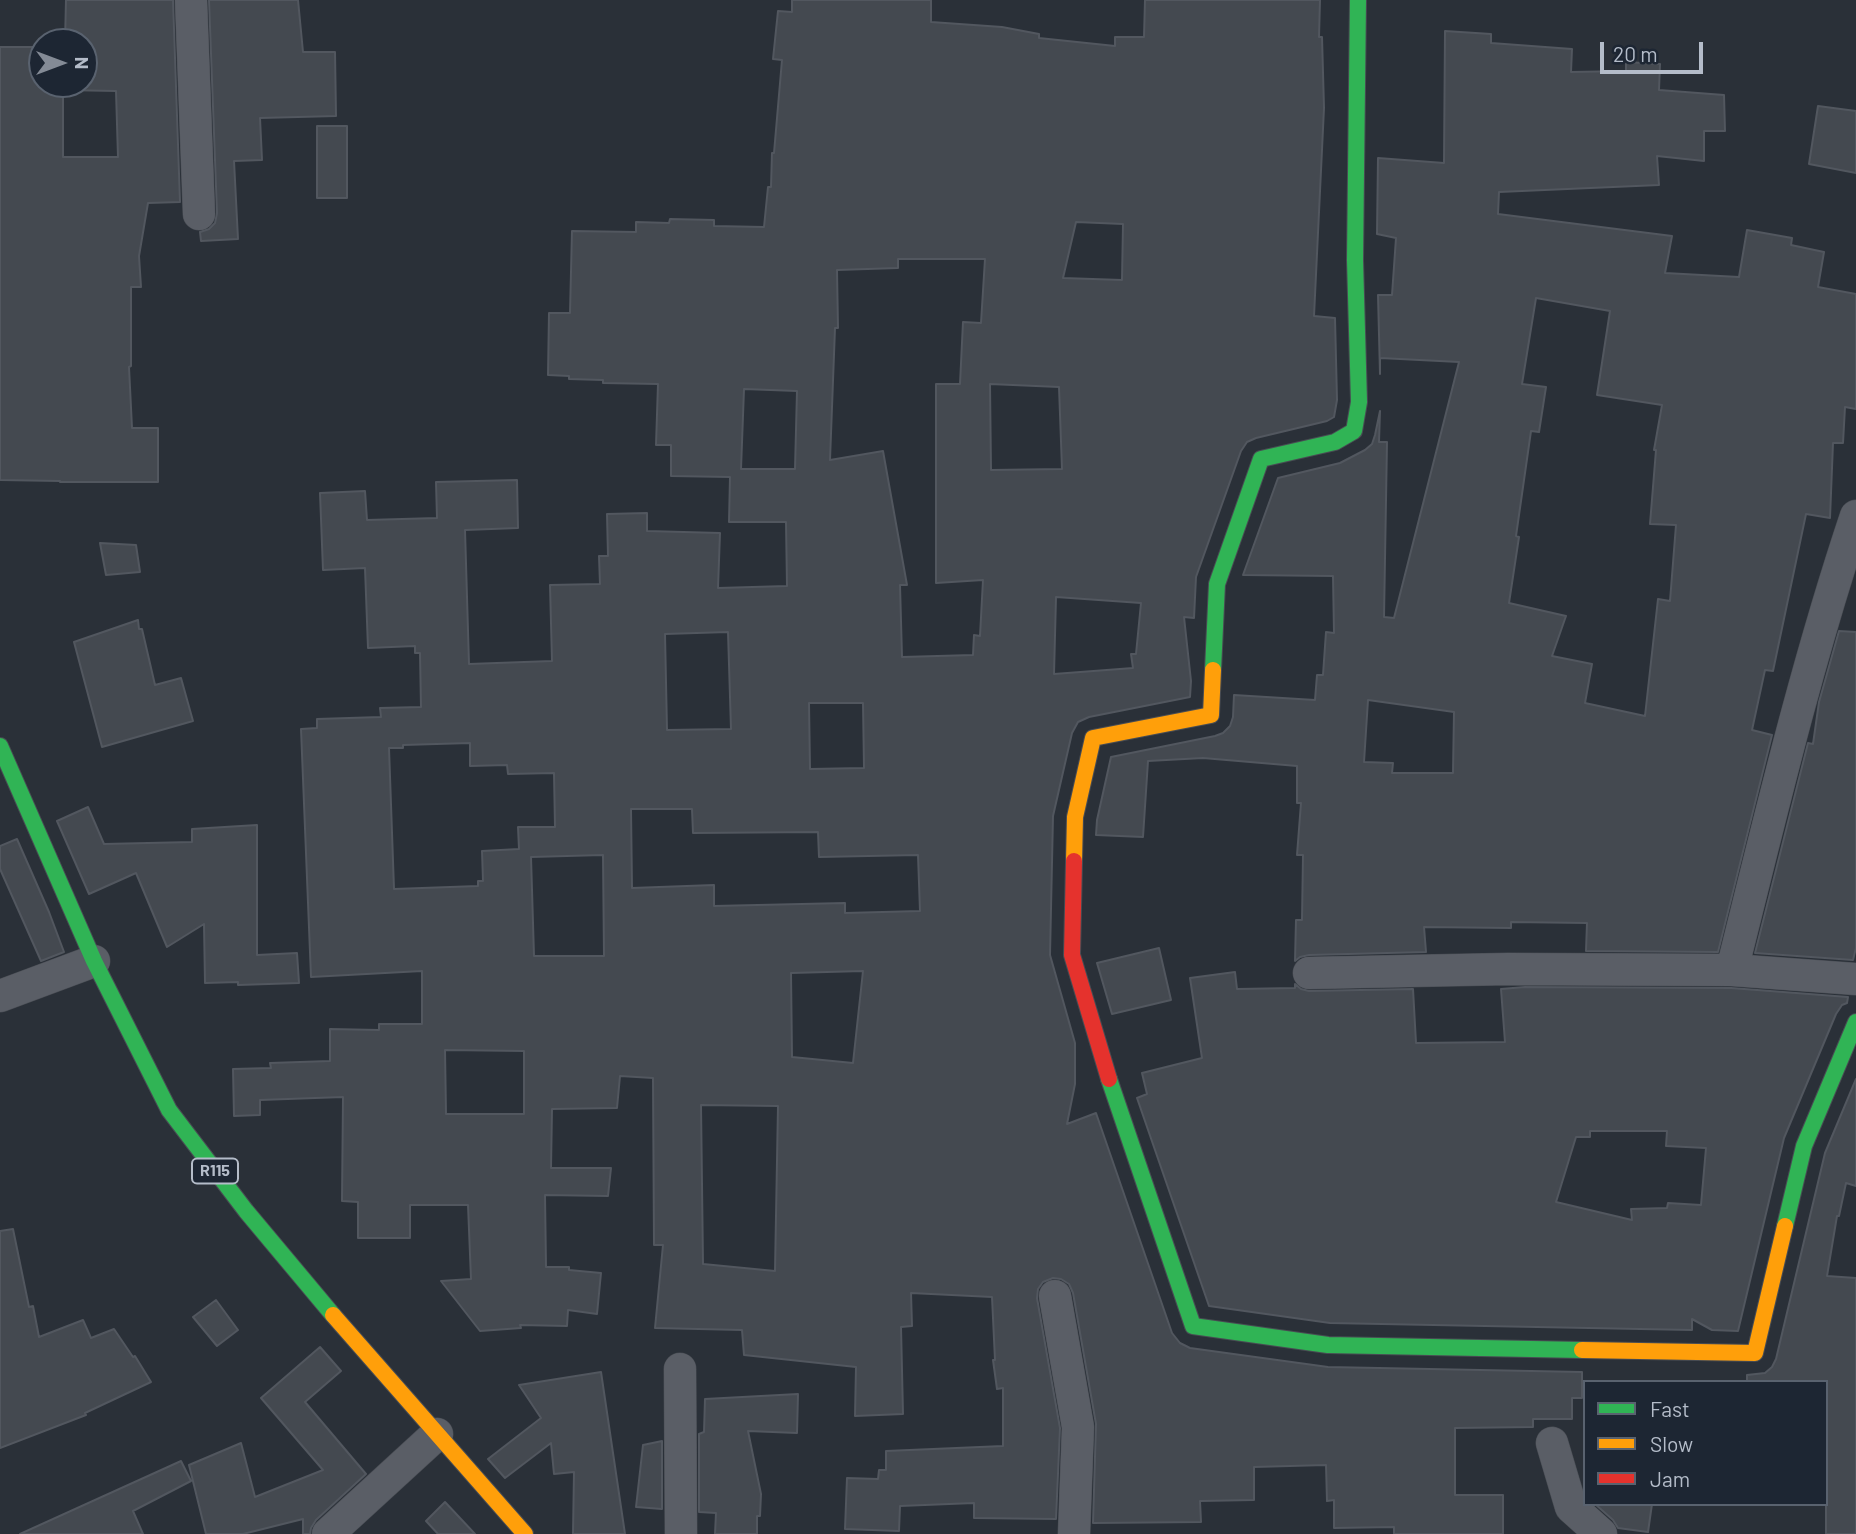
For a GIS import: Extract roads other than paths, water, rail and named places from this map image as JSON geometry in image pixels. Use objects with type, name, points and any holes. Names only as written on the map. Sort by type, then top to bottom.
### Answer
[{"type":"street","points":[[191,0],[200,215]]},
{"type":"street","points":[[1358,0],[1355,260],[1359,402],[1354,431],[1335,442],[1261,459],[1217,584],[1211,715],[1093,738],[1075,817],[1072,955],[1117,1107],[1194,1326],[1328,1345],[1755,1353],[1804,1146],[1856,1022]]},
{"type":"street","points":[[1732,970],[1784,761],[1832,588],[1856,516]]},
{"type":"street","name":"R115","points":[[0,746],[94,961],[169,1110],[246,1212],[525,1534]]},
{"type":"street","points":[[0,996],[94,961]]},
{"type":"street","points":[[1308,973],[1508,969],[1732,970],[1856,979]]},
{"type":"street","points":[[1055,1296],[1078,1427],[1074,1534]]},
{"type":"street","points":[[680,1369],[681,1534]]},
{"type":"street","points":[[328,1534],[436,1434]]},
{"type":"street","points":[[1552,1443],[1571,1507],[1601,1534]]}]
